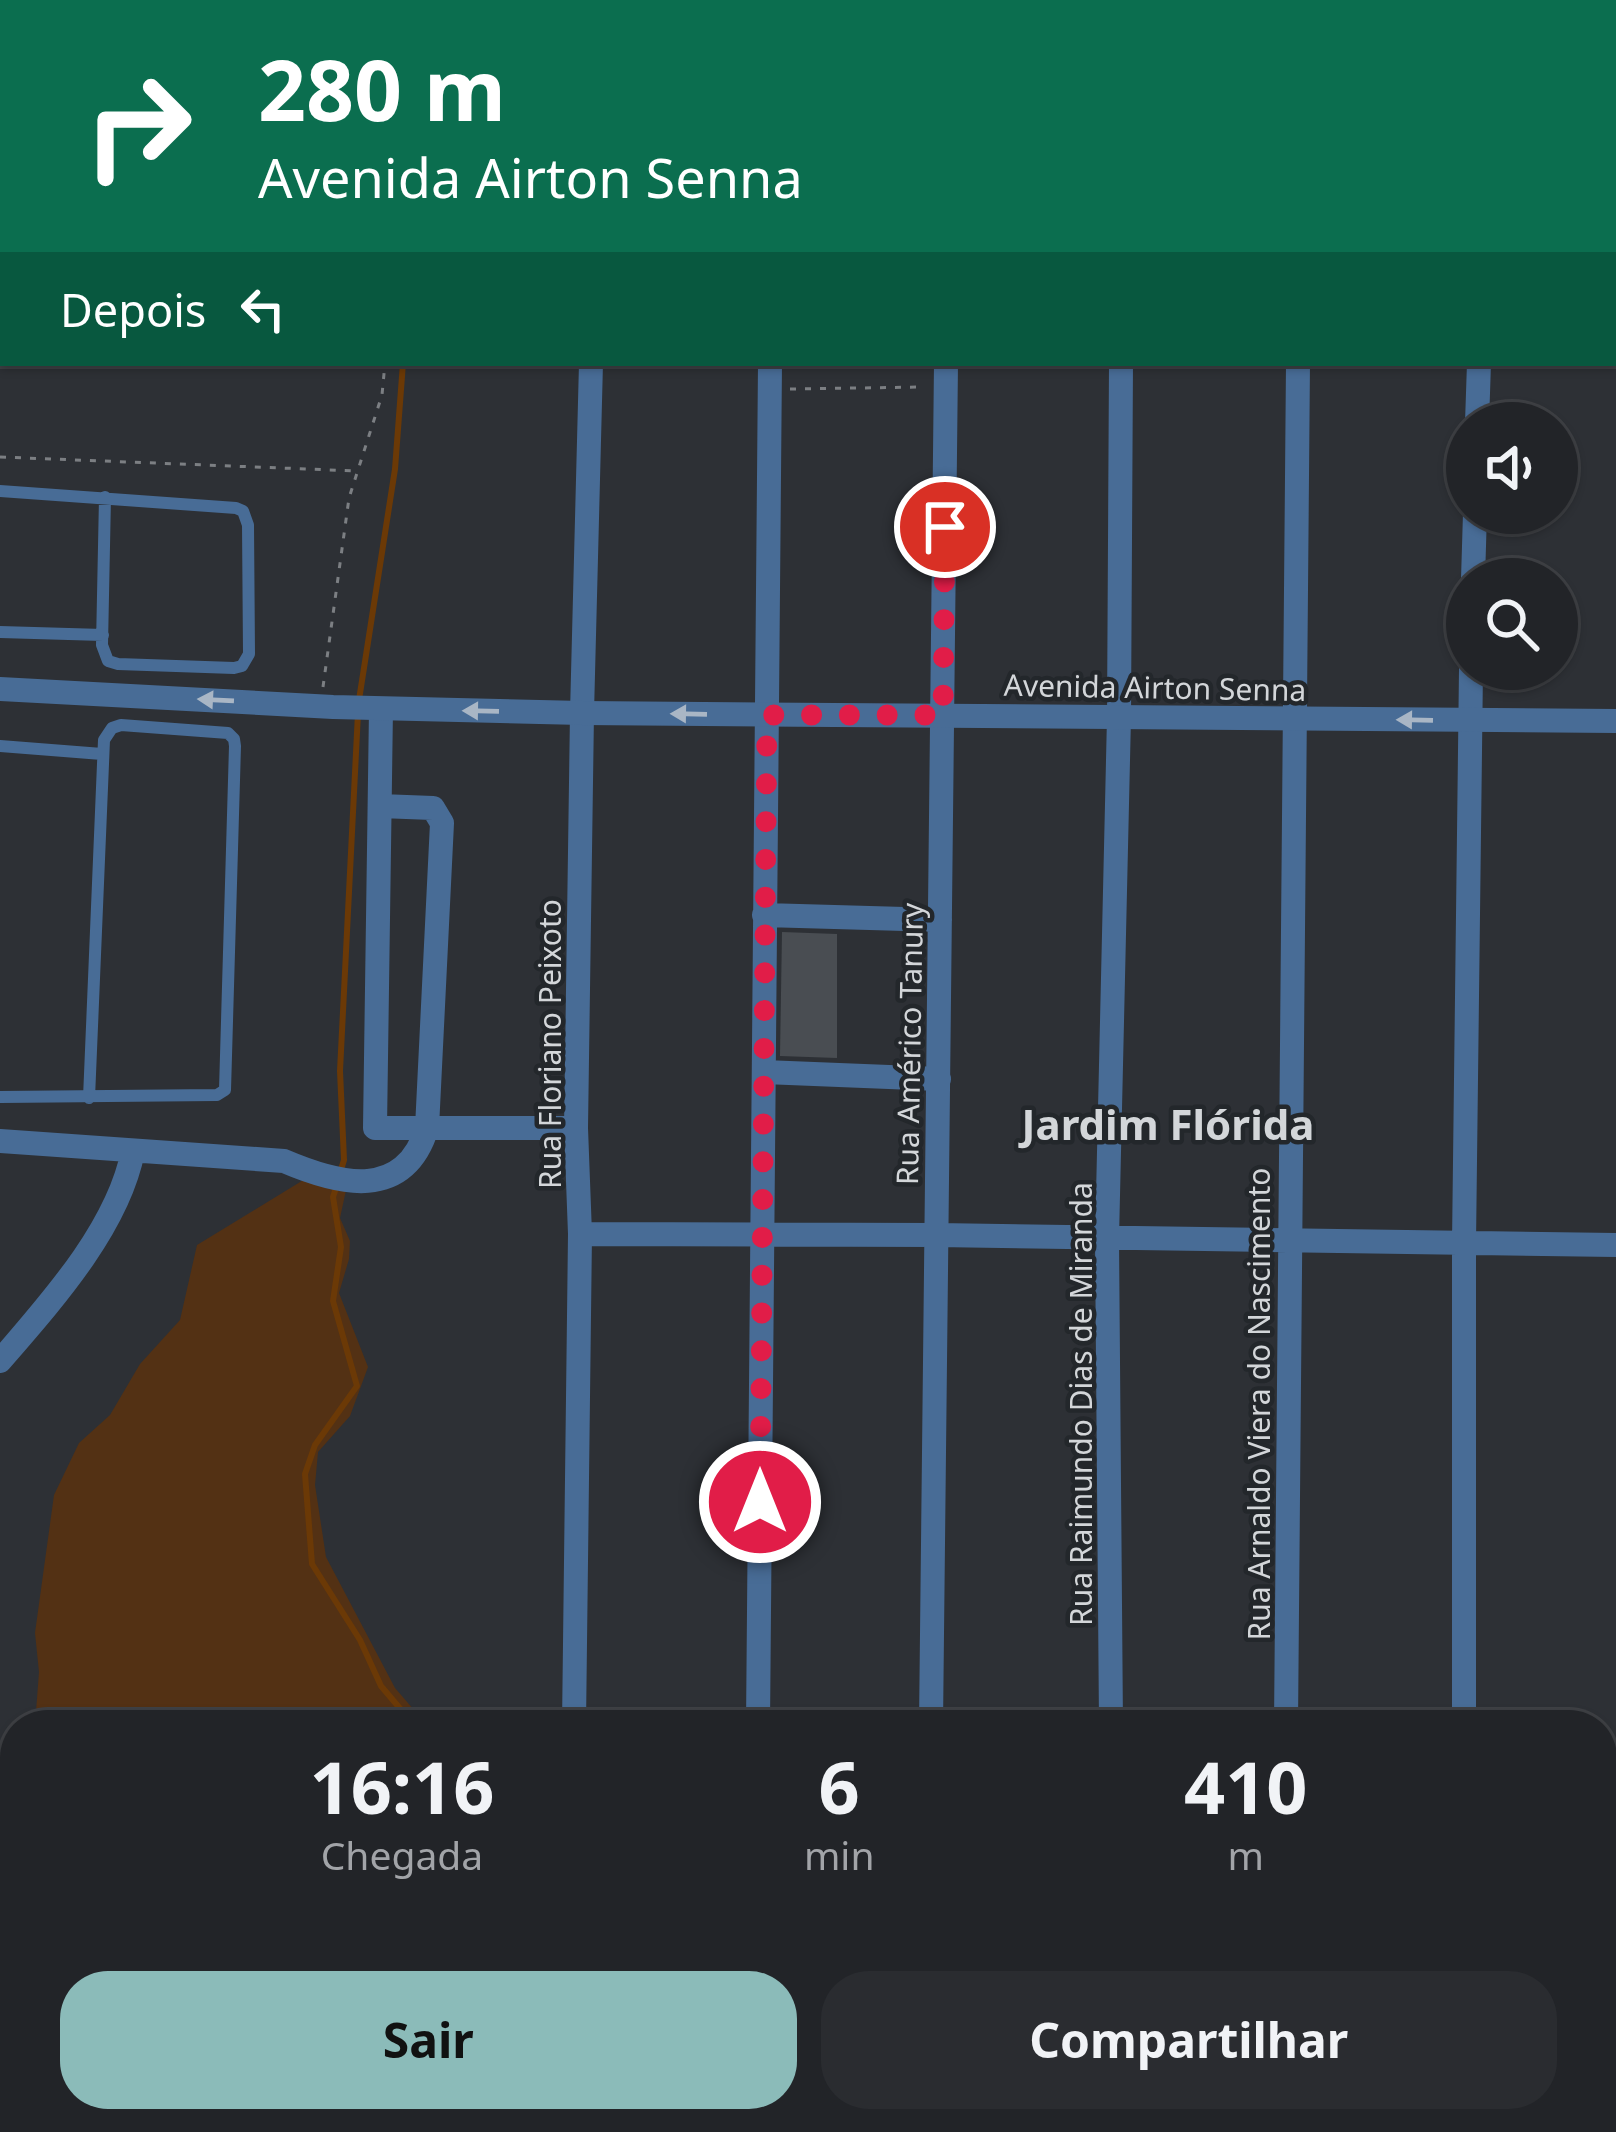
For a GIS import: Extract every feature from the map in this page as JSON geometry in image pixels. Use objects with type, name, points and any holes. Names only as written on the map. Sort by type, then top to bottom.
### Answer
[{"type":"street","name":"Rua Floriano Peixoto","points":[[574,1710],[580,1234],[576,1128],[591,366]]},
{"type":"street","points":[[758,1710],[770,366]]},
{"type":"street","name":"Rua Raimundo Dias de Miranda","points":[[1111,1710],[1107,1239],[1119,718],[1121,366]]},
{"type":"street","name":"Rua Arnaldo Viera do Nascimento","points":[[1286,1710],[1298,366]]},
{"type":"street","points":[[1478,402],[1479,366]]},
{"type":"street","name":"Rua Américo Tanury","points":[[931,1710],[946,375]]},
{"type":"street","name":"Avenida Airton Senna","points":[[0,688],[327,706],[582,713],[1616,721]]},
{"type":"street","points":[[1463,1710],[1471,690]]},
{"type":"street","points":[[377,708],[375,1128],[576,1128]]},
{"type":"street","points":[[0,1141],[284,1161],[360,1184],[394,1173],[419,1152],[427,1128],[442,823],[434,808],[380,806]]},
{"type":"street","points":[[764,915],[940,920]]},
{"type":"street","points":[[764,1072],[939,1079]]},
{"type":"street","points":[[0,1361],[95,1238],[129,1174],[133,1151]]},
{"type":"street","points":[[580,1234],[1616,1245]]},
{"type":"lane","points":[[0,491],[105,497],[243,511],[248,525],[246,662],[234,668],[108,661],[103,635],[105,497]]},
{"type":"lane","points":[[0,632],[103,635]]},
{"type":"lane","points":[[0,1097],[89,1098],[217,1095],[225,1090],[234,739],[228,734],[121,725],[106,733],[89,1098]]},
{"type":"lane","points":[[0,746],[102,754]]},
{"type":"path","points":[[327,706],[349,498],[382,395],[385,366]]},
{"type":"path","points":[[770,389],[946,375]]},
{"type":"path","points":[[0,457],[358,471]]},
{"type":"shaded area","points":[[323,1168],[348,1181],[340,1218],[350,1241],[349,1259],[339,1293],[368,1367],[350,1416],[318,1452],[315,1485],[326,1557],[395,1688],[414,1710],[36,1710],[35,1633],[54,1495],[79,1443],[110,1415],[140,1364],[180,1320],[197,1245]]},
{"type":"building","points":[[782,932],[837,934],[837,1058],[780,1056]]},
{"type":"waterway","points":[[359,700],[395,469],[403,366]]},
{"type":"waterway","points":[[340,1173],[344,1160],[340,1071],[358,713]]},
{"type":"waterway","points":[[337,1185],[333,1197],[341,1247],[333,1301],[357,1386],[315,1445],[305,1474],[312,1564],[360,1640],[381,1686],[401,1710]]},
{"type":"district","name":"Jardim Flórida","points":[[1168,1123]]},
{"type":"route","points":[[760,1502],[767,715],[943,715],[945,527]]}]
